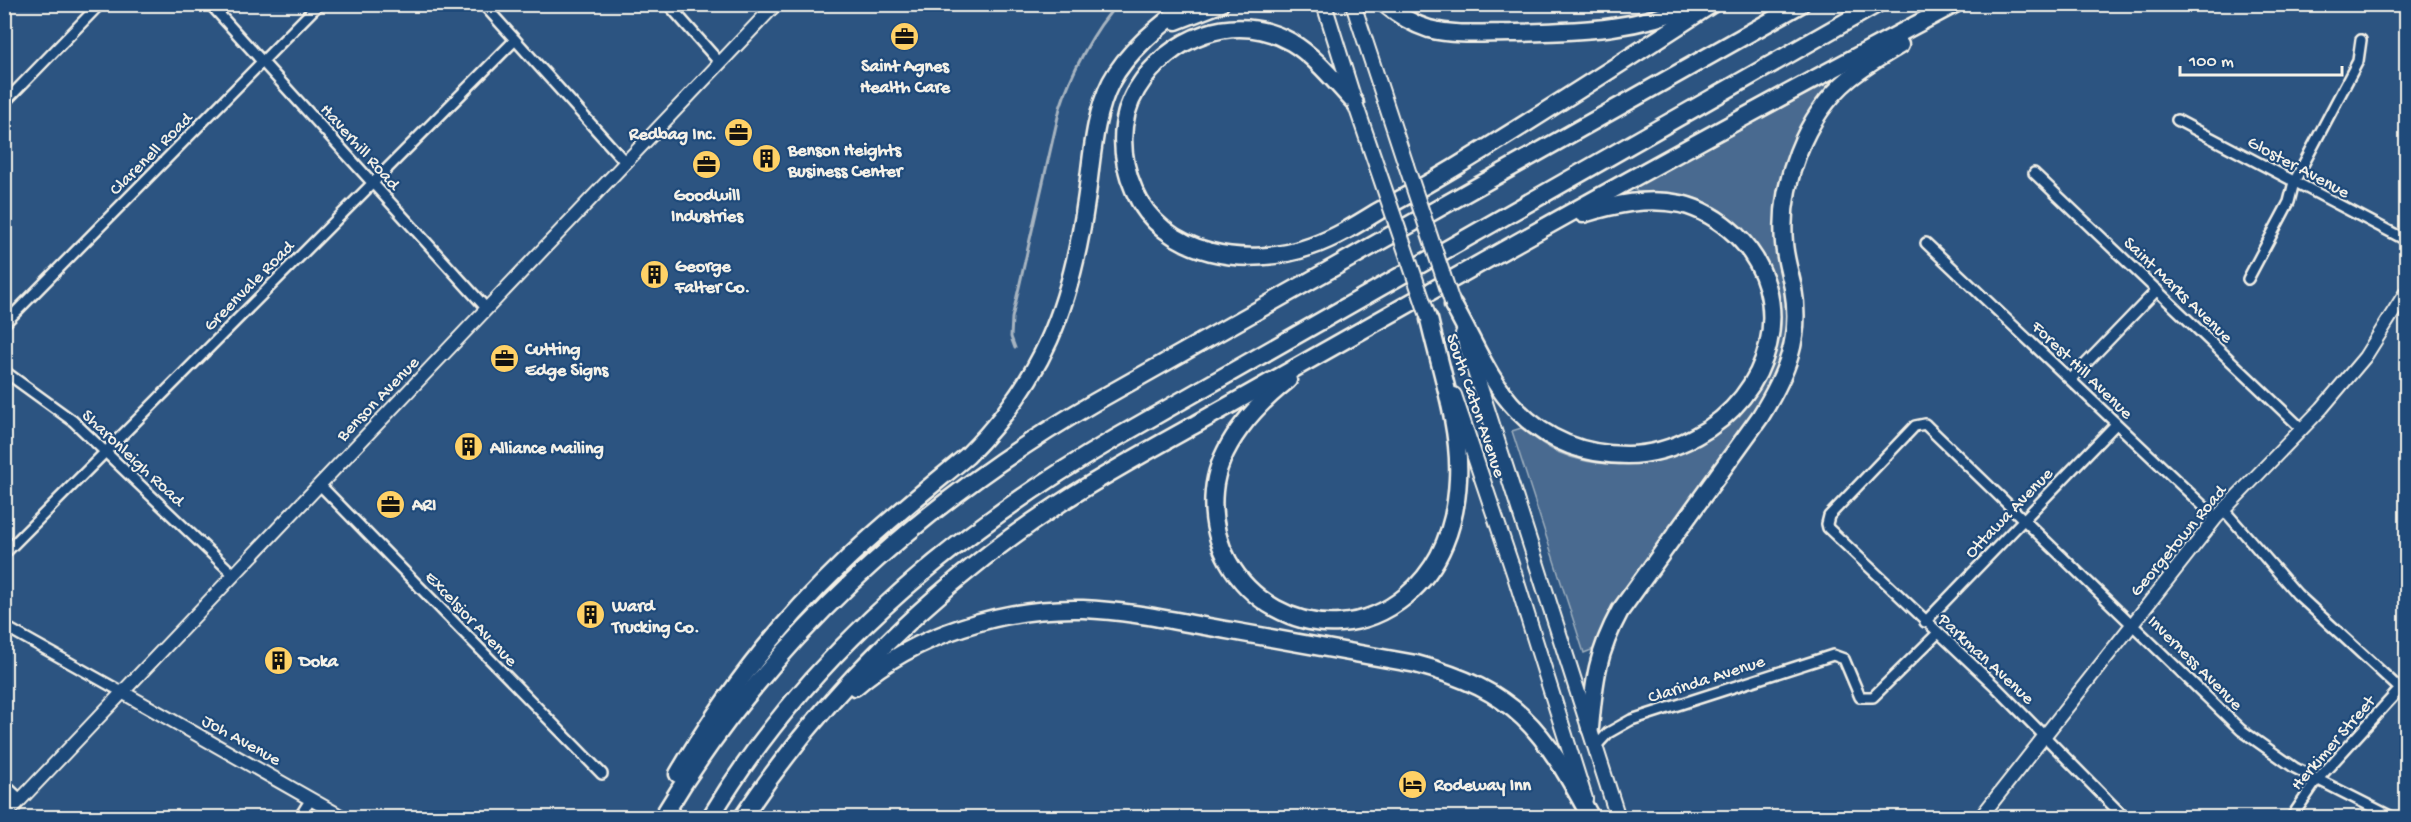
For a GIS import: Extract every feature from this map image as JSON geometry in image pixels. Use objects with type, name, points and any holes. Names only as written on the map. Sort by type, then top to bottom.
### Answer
[{"type":"highway","points":[[653,818],[690,753],[733,687],[785,623],[843,563],[973,450],[1023,390],[1040,361],[1066,299],[1083,220],[1102,102],[1112,80],[1126,59],[1157,28],[1188,4]]},
{"type":"highway","points":[[1157,28],[1220,4]]},
{"type":"highway","points":[[1385,4],[1414,24],[1462,34],[1612,29],[1645,23],[1697,4]]},
{"type":"highway","points":[[1355,104],[1313,58],[1288,41],[1256,30],[1217,31],[1179,44],[1159,60],[1145,76],[1133,95],[1126,115],[1123,133],[1124,162],[1138,200],[1169,233],[1187,245],[1208,252],[1234,256],[1285,253],[1311,246],[1343,232],[1436,179],[1712,4]]},
{"type":"highway","points":[[662,818],[699,761],[746,697],[797,637],[885,551],[979,476],[1030,441],[1095,402],[1801,4]]},
{"type":"highway","points":[[710,818],[773,729],[817,676],[853,638],[932,564],[1025,494],[1099,448],[1877,4]]},
{"type":"highway","points":[[742,818],[795,746],[861,669],[898,632],[956,580],[1015,534],[1063,501],[1129,461],[1519,241],[1955,4]]},
{"type":"highway","points":[[1590,728],[1595,678],[1606,636],[1620,611],[1760,417],[1777,390],[1788,366],[1794,341],[1796,315],[1784,243],[1784,216],[1788,187],[1807,134],[1825,106],[1848,80],[1881,56],[1969,4]]},
{"type":"highway","points":[[1453,305],[1499,387],[1515,408],[1533,425],[1560,442],[1584,450],[1613,455],[1638,455],[1664,451],[1707,430],[1729,414],[1745,395],[1767,354],[1771,331],[1771,309],[1767,284],[1758,263],[1744,243],[1726,226],[1703,212],[1683,205],[1659,201],[1633,202],[1582,215],[1519,241]]},
{"type":"highway","points":[[1332,347],[1275,390],[1252,413],[1235,436],[1221,462],[1214,489],[1213,516],[1220,543],[1231,567],[1249,590],[1267,605],[1290,616],[1320,623],[1348,623],[1374,616],[1397,603],[1418,586],[1432,569],[1449,532],[1455,508],[1458,478],[1456,448],[1429,319]]},
{"type":"highway","points":[[795,746],[831,708],[867,676],[931,640],[973,625],[1043,611],[1082,609],[1119,612],[1416,664],[1448,673],[1479,686],[1510,706],[1537,729],[1568,774],[1591,818]]},
{"type":"main road","name":"South Caton Avenue","points":[[1324,4],[1355,104],[1514,573],[1591,818]]},
{"type":"main road","name":"South Caton Avenue","points":[[1353,4],[1453,305],[1618,818]]},
{"type":"street","points":[[4,103],[100,4]]},
{"type":"street","name":"Haverhill Road","points":[[210,4],[487,309]]},
{"type":"street","name":"Clarenell Road","points":[[4,324],[319,4]]},
{"type":"street","points":[[668,4],[720,63]]},
{"type":"street","name":"Benson Avenue","points":[[4,817],[776,4]]},
{"type":"street","points":[[489,7],[515,40],[626,163]]},
{"type":"street","name":"Greenvale Road","points":[[4,554],[515,40]]},
{"type":"street","points":[[2248,279],[2289,202],[2295,182],[2358,61],[2361,40]]},
{"type":"street","name":"Gloster Avenue","points":[[2177,120],[2406,240]]},
{"type":"street","name":"Saint Marks Avenue","points":[[2034,173],[2301,428]]},
{"type":"street","name":"Forest Hill Avenue","points":[[1926,243],[2116,424],[2220,514],[2297,594],[2400,689]]},
{"type":"street","points":[[2071,379],[2157,290]]},
{"type":"street","name":"Georgetown Road","points":[[1980,818],[2220,514],[2322,408],[2365,357],[2406,292]]},
{"type":"street","name":"Sharonleigh Road","points":[[4,371],[65,415],[106,451],[234,575]]},
{"type":"street","name":"Inverness Avenue","points":[[1827,524],[1829,516],[1910,430],[1920,424],[1929,428],[2133,622],[2241,730],[2295,768],[2394,818]]},
{"type":"street","name":"Ottawa Avenue","points":[[1925,622],[2116,424]]},
{"type":"street","name":"Excelsior Avenue","points":[[320,485],[602,774]]},
{"type":"street","name":"Parkman Avenue","points":[[1827,524],[1831,533],[2045,736],[2125,818]]},
{"type":"street","points":[[4,626],[122,692]]},
{"type":"street","name":"Clarinda Avenue","points":[[1596,746],[1608,733],[1631,720],[1833,655],[1844,659],[1856,693],[1867,699],[1878,694],[1937,634]]},
{"type":"street","name":"Herkimer Street","points":[[2291,818],[2317,780],[2400,689]]},
{"type":"street","name":"Joh Avenue","points":[[122,692],[344,818]]},
{"type":"street","points":[[4,784],[21,800]]},
{"type":"street","points":[[299,818],[311,799]]},
{"type":"shaded area","points":[[1837,78],[1810,113],[1793,148],[1789,323],[1783,358],[1756,410],[1642,567],[1603,625],[1594,649],[1584,653],[1512,431],[1521,428],[1555,451],[1586,461],[1619,464],[1651,461],[1682,452],[1710,438],[1735,418],[1756,393],[1772,364],[1779,338],[1779,311],[1774,285],[1764,260],[1750,238],[1731,219],[1709,204],[1684,195],[1638,192],[1632,188]]},
{"type":"waterway","points":[[1015,348],[1011,337],[1012,318],[1060,108],[1084,53],[1100,26],[1118,4]]},
{"type":"place","name":"Saint Agnes Health Care","points":[[905,36]]},
{"type":"place","name":"Redbag Inc.","points":[[738,133]]},
{"type":"place","name":"Benson Heights Business Center","points":[[767,159]]},
{"type":"place","name":"Goodwill Industries","points":[[707,165]]},
{"type":"place","name":"George Falter Co.","points":[[654,275]]},
{"type":"place","name":"Cutting Edge Signs","points":[[504,358]]},
{"type":"place","name":"Alliance Mailing","points":[[469,447]]},
{"type":"place","name":"ARI","points":[[391,504]]},
{"type":"place","name":"Ward Trucking Co.","points":[[591,615]]},
{"type":"place","name":"Doka","points":[[278,660]]},
{"type":"place","name":"Rodeway Inn","points":[[1413,784]]}]
